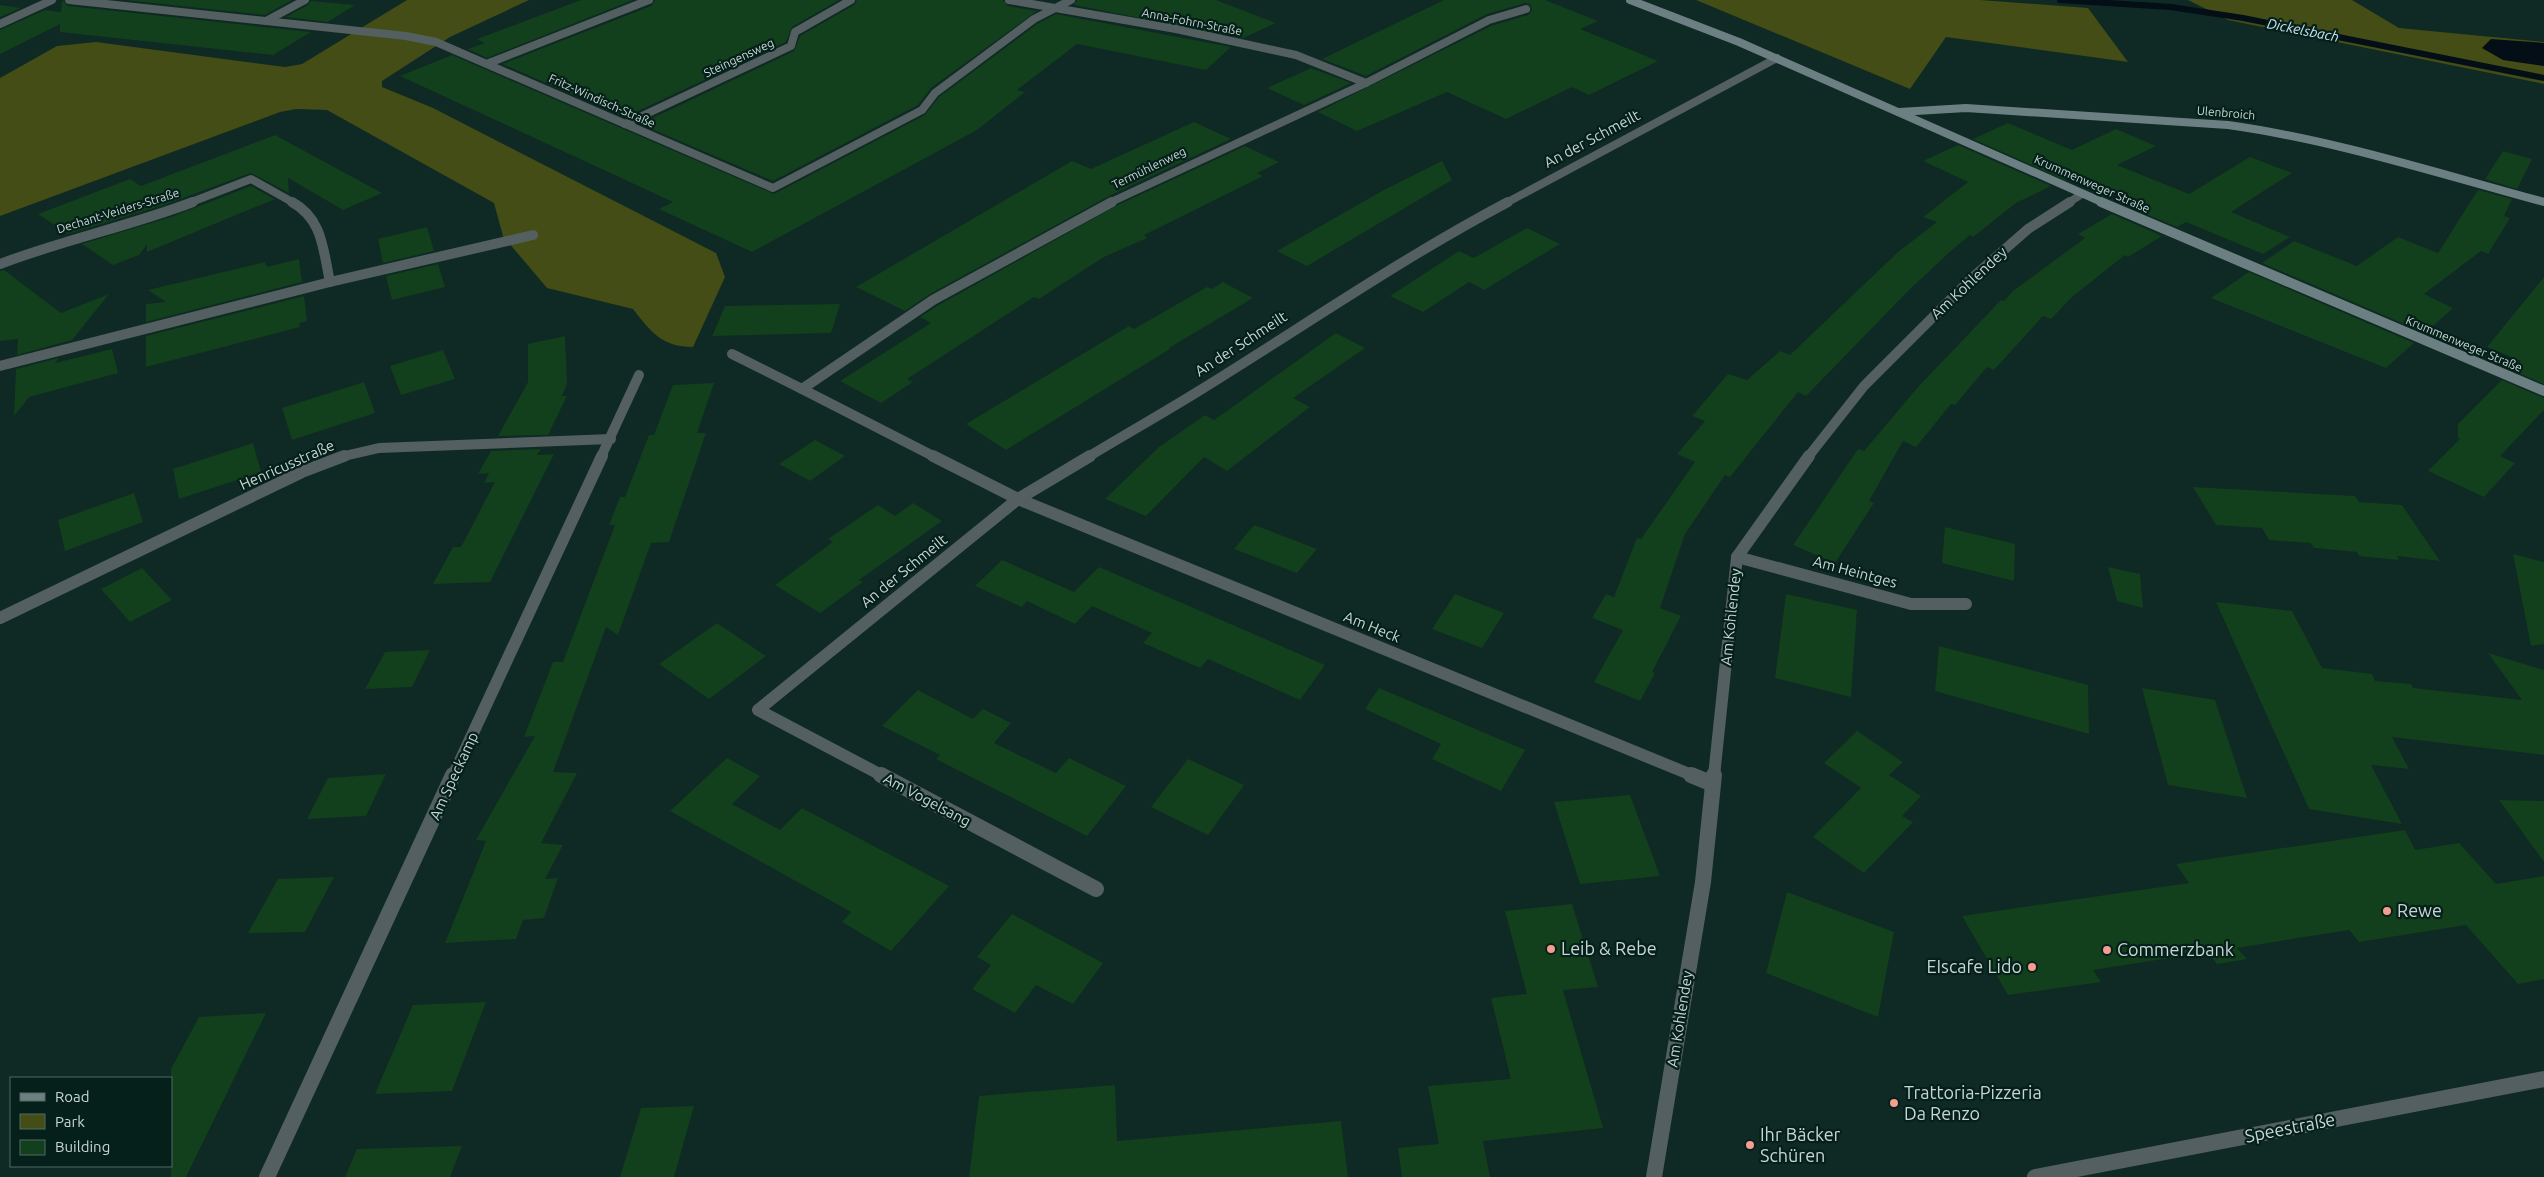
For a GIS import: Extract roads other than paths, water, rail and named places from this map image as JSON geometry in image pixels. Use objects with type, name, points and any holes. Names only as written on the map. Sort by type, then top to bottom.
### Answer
[{"type":"main road","name":"Krummenweger Straße","points":[[1630,0],[1777,58],[2082,194],[2544,391]]},
{"type":"main road","name":"Ulenbroich","points":[[1897,112],[1966,108],[2228,125],[2265,130],[2323,142],[2544,202]]},
{"type":"street","points":[[0,24],[52,0]]},
{"type":"street","name":"Fritz-Windisch-Straße","points":[[69,0],[103,2],[406,36],[436,42],[489,63],[773,188],[922,110],[935,93],[1034,19],[1071,0]]},
{"type":"street","points":[[266,21],[305,0]]},
{"type":"street","points":[[489,63],[649,0]]},
{"type":"street","name":"Steingensweg","points":[[625,124],[791,46],[795,32],[851,0]]},
{"type":"street","name":"Anna-Fohrn-Straße","points":[[1009,0],[1176,30],[1296,56],[1366,83]]},
{"type":"street","name":"Termühlenweg","points":[[802,389],[933,300],[1064,226],[1148,183],[1366,83],[1489,20],[1526,9]]},
{"type":"street","name":"An der Schmeilt","points":[[758,710],[1018,499],[1202,389],[1336,302],[1466,224],[1777,58]]},
{"type":"street","name":"Dechant-Veiders-Straße","points":[[0,264],[47,246],[158,215],[250,179],[300,206],[318,226],[330,282]]},
{"type":"street","name":"Am Kohlendey","points":[[1654,1177],[1703,882],[1737,557],[1797,471],[1864,386],[1972,278],[2028,229],[2082,194]]},
{"type":"street","points":[[0,366],[330,282],[534,234]]},
{"type":"street","points":[[732,354],[1018,499]]},
{"type":"street","name":"Am Speckamp","points":[[267,1177],[611,439],[639,375]]},
{"type":"street","name":"Henricusstraße","points":[[0,618],[302,472],[342,456],[380,448],[611,439]]},
{"type":"street","name":"Am Heck","points":[[1018,499],[1713,784]]},
{"type":"street","name":"Am Heintges","points":[[1737,557],[1912,604],[1966,604]]},
{"type":"street","name":"Am Vogelsang","points":[[758,710],[1096,889]]},
{"type":"street","name":"Speestraße","points":[[2035,1177],[2544,1079]]},
{"type":"waterway","name":"Dickelsbach","points":[[2060,0],[2171,7],[2243,18],[2544,78]]},
{"type":"place","name":"Rewe","points":[[2387,911]]},
{"type":"place","name":"Leib & Rebe","points":[[1551,949]]},
{"type":"place","name":"Commerzbank","points":[[2107,950]]},
{"type":"place","name":"EIscafe Lido","points":[[2032,967]]},
{"type":"place","name":"Trattoria-Pizzeria Da Renzo","points":[[1894,1103]]},
{"type":"place","name":"Ihr Bäcker Schüren","points":[[1750,1145]]}]
